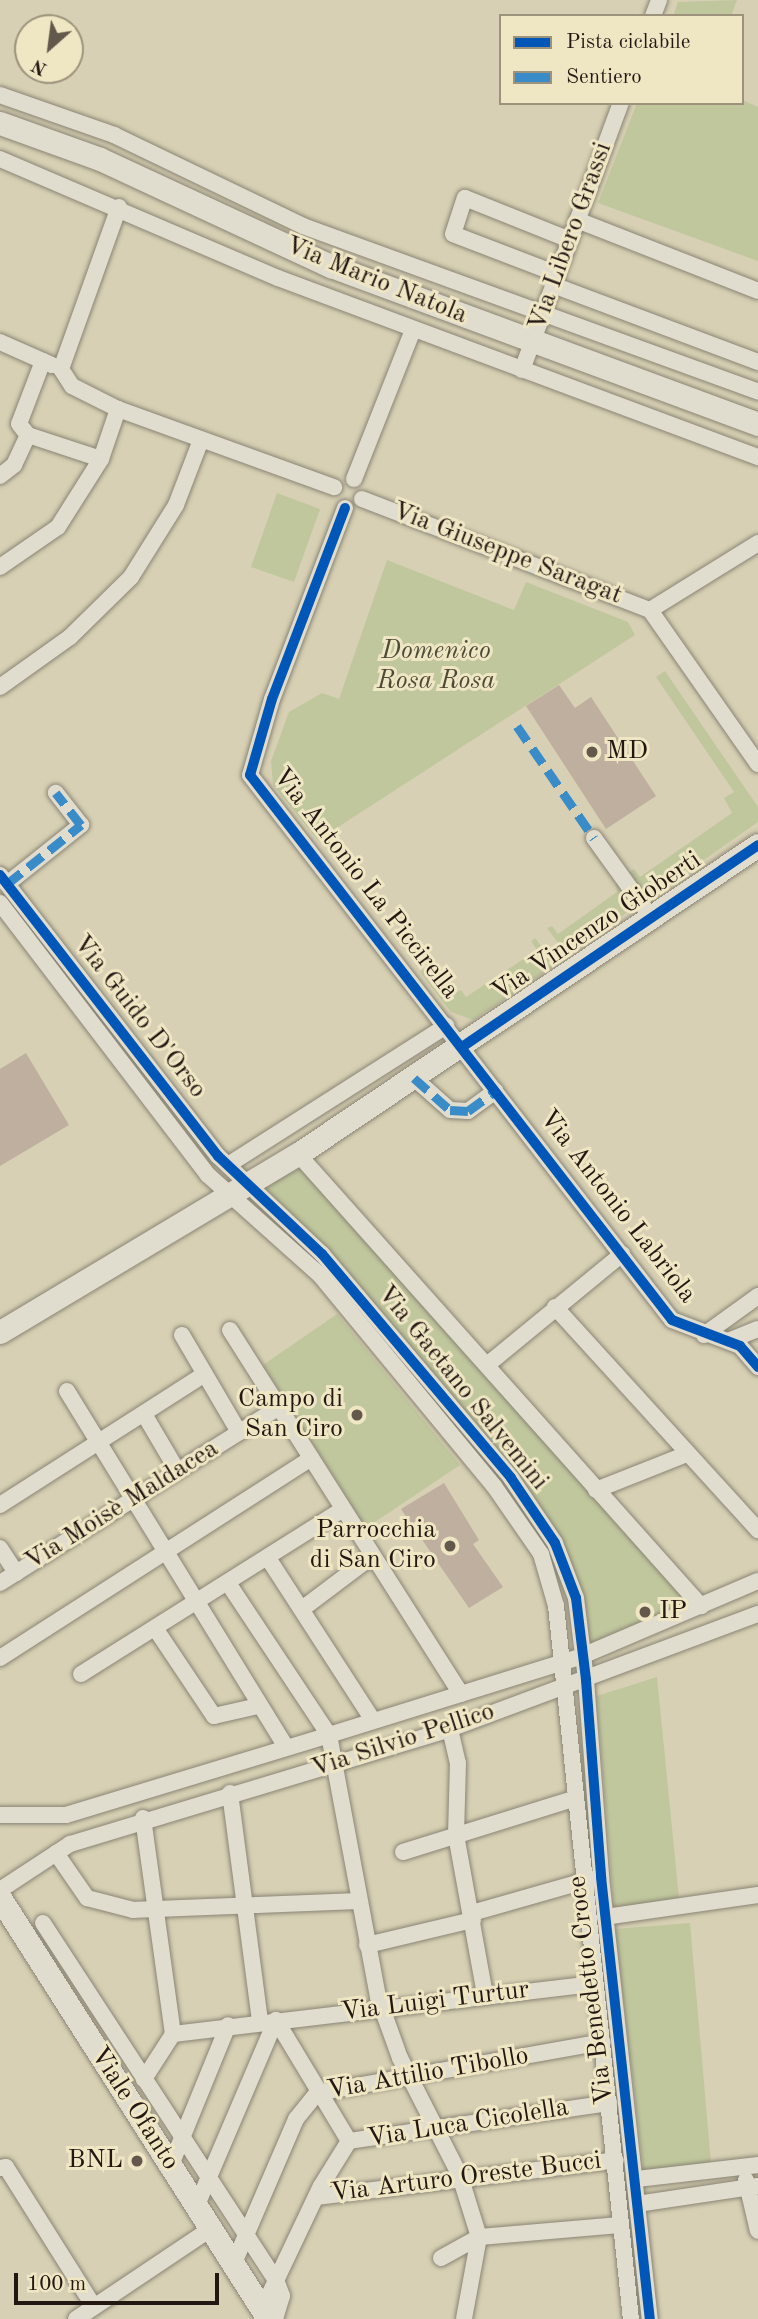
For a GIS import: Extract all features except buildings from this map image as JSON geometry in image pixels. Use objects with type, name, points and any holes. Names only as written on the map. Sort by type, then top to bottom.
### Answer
[{"type":"street","name":"Via Mario Natola","points":[[0,95],[114,135],[303,226],[758,392]]},
{"type":"street","name":"Via Libero Grassi","points":[[522,370],[620,105]]},
{"type":"street","name":"Via Mario Natola","points":[[0,123],[100,159],[331,266],[758,424]]},
{"type":"street","name":"Via Mario Natola","points":[[0,159],[413,330],[758,457]]},
{"type":"street","points":[[570,240],[466,198],[453,234],[555,280],[758,362]]},
{"type":"street","points":[[61,369],[119,207]]},
{"type":"street","points":[[577,220],[758,291]]},
{"type":"street","points":[[355,479],[413,330]]},
{"type":"street","points":[[0,342],[61,369],[72,386],[118,409],[334,487]]},
{"type":"street","points":[[43,361],[19,424],[28,435],[101,459]]},
{"type":"street","points":[[0,567],[58,527],[101,459],[118,409]]},
{"type":"street","points":[[0,475],[14,465],[28,435]]},
{"type":"street","points":[[0,687],[70,638],[131,577],[176,505],[201,440]]},
{"type":"street","points":[[341,479],[355,479],[363,489],[362,499],[345,508],[333,498],[334,487],[341,479]]},
{"type":"street","name":"Via Giuseppe Saragat","points":[[362,499],[650,610],[758,764]]},
{"type":"street","name":"Via Antonio La Piccirella","points":[[345,508],[272,699],[250,775],[462,1047]]},
{"type":"street","name":"Via Giuseppe Saragat","points":[[650,610],[758,543]]},
{"type":"street","name":"Via Guido D'Orso","points":[[56,793],[81,825],[4,879],[228,1165],[238,1188]]},
{"type":"street","points":[[594,838],[651,917]]},
{"type":"street","name":"Via Vincenzo Gioberti","points":[[0,1332],[298,1154],[462,1047],[758,845]]},
{"type":"street","name":"Via Guido D'Orso","points":[[0,903],[174,1132],[238,1188]]},
{"type":"street","points":[[228,1165],[446,1026]]},
{"type":"street","name":"Via Antonio Labriola","points":[[462,1047],[672,1320],[704,1335],[728,1341],[758,1367]]},
{"type":"street","points":[[414,1077],[450,1110],[468,1111],[496,1091]]},
{"type":"street","name":"Via Gaetano Salvemini","points":[[298,1154],[702,1606]]},
{"type":"street","name":"Via Gaetano Salvemini","points":[[238,1188],[322,1254],[511,1478],[555,1543],[576,1598],[582,1656]]},
{"type":"street","name":"Via Gaetano Salvemini","points":[[238,1188],[320,1275],[428,1406],[541,1555],[556,1606],[562,1663]]},
{"type":"street","name":"Via Gaetano Salvemini","points":[[487,1365],[622,1254]]},
{"type":"street","points":[[704,1335],[758,1296]]},
{"type":"street","points":[[555,1307],[758,1530]]},
{"type":"street","points":[[728,1341],[758,1329]]},
{"type":"street","points":[[230,1330],[280,1407],[370,1557],[461,1694]]},
{"type":"street","points":[[181,1335],[239,1432]]},
{"type":"street","name":"Via Gaetano Salvemini","points":[[408,1382],[421,1371]]},
{"type":"street","points":[[0,1505],[101,1443],[205,1374]]},
{"type":"street","name":"Via Silvio Pellico","points":[[68,1391],[136,1496],[258,1706],[286,1747]]},
{"type":"street","name":"Via Gaetano Salvemini","points":[[428,1406],[441,1395]]},
{"type":"street","name":"Via Moisè Maldacea","points":[[0,1583],[280,1407]]},
{"type":"street","points":[[144,1414],[177,1470]]},
{"type":"street","points":[[596,1490],[687,1454]]},
{"type":"street","points":[[0,1658],[311,1458]]},
{"type":"street","points":[[81,1674],[341,1510]]},
{"type":"street","points":[[0,1548],[16,1573]]},
{"type":"street","points":[[302,1609],[370,1557]]},
{"type":"street","name":"Via Silvio Pellico","points":[[268,1558],[373,1720]]},
{"type":"street","name":"Via Silvio Pellico","points":[[0,1815],[54,1815],[329,1735],[582,1656],[758,1581]]},
{"type":"street","points":[[228,1583],[329,1735],[356,1901],[382,2010],[409,2078],[460,2176],[479,2237],[464,2319]]},
{"type":"street","points":[[722,1597],[739,1620]]},
{"type":"street","name":"Via Silvio Pellico","points":[[0,1890],[59,1850],[144,1818],[335,1765],[450,1729],[758,1614]]},
{"type":"street","points":[[155,1628],[214,1716],[258,1706]]},
{"type":"street","name":"Via Benedetto Croce","points":[[582,1656],[605,1917],[637,2179],[650,2319]]},
{"type":"street","name":"Via Benedetto Croce","points":[[562,1663],[562,1688],[616,2160],[620,2225],[631,2319]]},
{"type":"street","points":[[450,1729],[458,1763],[456,1835],[485,1995]]},
{"type":"street","points":[[230,1793],[245,1906],[268,2021],[349,2141]]},
{"type":"street","points":[[403,1852],[576,1798]]},
{"type":"street","points":[[54,1815],[65,1837],[59,1850],[87,1898],[155,1911],[356,1901]]},
{"type":"street","points":[[144,1818],[173,2034],[144,2079]]},
{"type":"street","points":[[366,1945],[472,1917],[601,1877]]},
{"type":"street","points":[[605,1917],[758,1895]]},
{"type":"street","name":"Viale Ofanto","points":[[0,1898],[268,2316]]},
{"type":"street","name":"Viale Ofanto","points":[[43,1923],[276,2280]]},
{"type":"street","points":[[590,1943],[608,1941]]},
{"type":"street","name":"Via Luigi Turtur","points":[[173,2034],[229,2025],[382,2010],[485,1995],[594,1984]]},
{"type":"street","points":[[197,2205],[211,2182],[268,2021]]},
{"type":"street","points":[[171,2165],[229,2025]]},
{"type":"street","name":"Via Attilio Tibollo","points":[[234,2263],[296,2119],[317,2093],[602,2042]]},
{"type":"street","name":"Via Luca Cicolella","points":[[268,2316],[276,2280],[316,2197],[349,2141],[609,2103]]},
{"type":"street","name":"Via Arturo Oreste Bucci","points":[[316,2197],[460,2176],[616,2160]]},
{"type":"street","points":[[637,2179],[758,2165]]},
{"type":"street","points":[[0,2168],[6,2167],[94,2307]]},
{"type":"street","points":[[738,2168],[755,2187],[758,2231]]},
{"type":"street","points":[[638,2204],[755,2187]]},
{"type":"street","points":[[441,2258],[479,2237],[620,2225]]},
{"type":"street","points":[[76,2319],[212,2228]]},
{"type":"green space","points":[[737,0],[732,14],[674,14],[678,2]]},
{"type":"green space","points":[[744,101],[758,107],[758,261],[598,203],[636,105],[744,105]]},
{"type":"green space","points":[[277,493],[320,509],[294,582],[251,567]]},
{"type":"green space","name":"Domenico Rosa Rosa","points":[[387,560],[514,610],[526,582],[628,622],[635,635],[318,840],[273,785],[271,761],[289,712],[322,693],[339,699]]},
{"type":"green space","points":[[665,671],[758,807],[758,822],[648,899],[629,872],[634,869],[640,877],[732,813],[724,798],[734,792],[656,677]]},
{"type":"green space","points":[[616,882],[633,908],[567,955],[547,928],[552,926],[558,934],[617,892]]},
{"type":"green space","points":[[535,938],[555,965],[473,1020],[451,1012],[420,972],[427,967],[449,996],[461,990],[466,997],[537,950],[531,941]]},
{"type":"green space","points":[[297,1160],[693,1603],[589,1646],[560,1540],[256,1186]]},
{"type":"green space","name":"Campo di San Ciro","points":[[337,1314],[460,1465],[366,1528],[263,1365]]},
{"type":"green space","points":[[657,1677],[679,1898],[614,1908],[597,1696]]},
{"type":"green space","points":[[690,1923],[711,2163],[644,2172],[615,1929]]},
{"type":"marked path","points":[[517,726],[594,838]]},
{"type":"marked path","points":[[7,884],[81,825],[56,793]]},
{"type":"marked path","points":[[414,1078],[450,1110],[468,1111],[496,1091]]},
{"type":"cycle path","points":[[345,508],[272,699],[250,775],[672,1320],[740,1346],[758,1367]]},
{"type":"cycle path","points":[[462,1047],[758,845]]},
{"type":"cycle path","points":[[0,875],[218,1156],[322,1254],[511,1478],[555,1543],[576,1598],[586,1680],[601,1877],[650,2319]]},
{"type":"place","name":"MD","points":[[592,752]]},
{"type":"place","name":"Campo di San Ciro","points":[[357,1415]]},
{"type":"place","name":"Parrocchia di San Ciro","points":[[450,1546]]},
{"type":"place","name":"IP","points":[[645,1612]]},
{"type":"place","name":"BNL","points":[[137,2161]]}]
